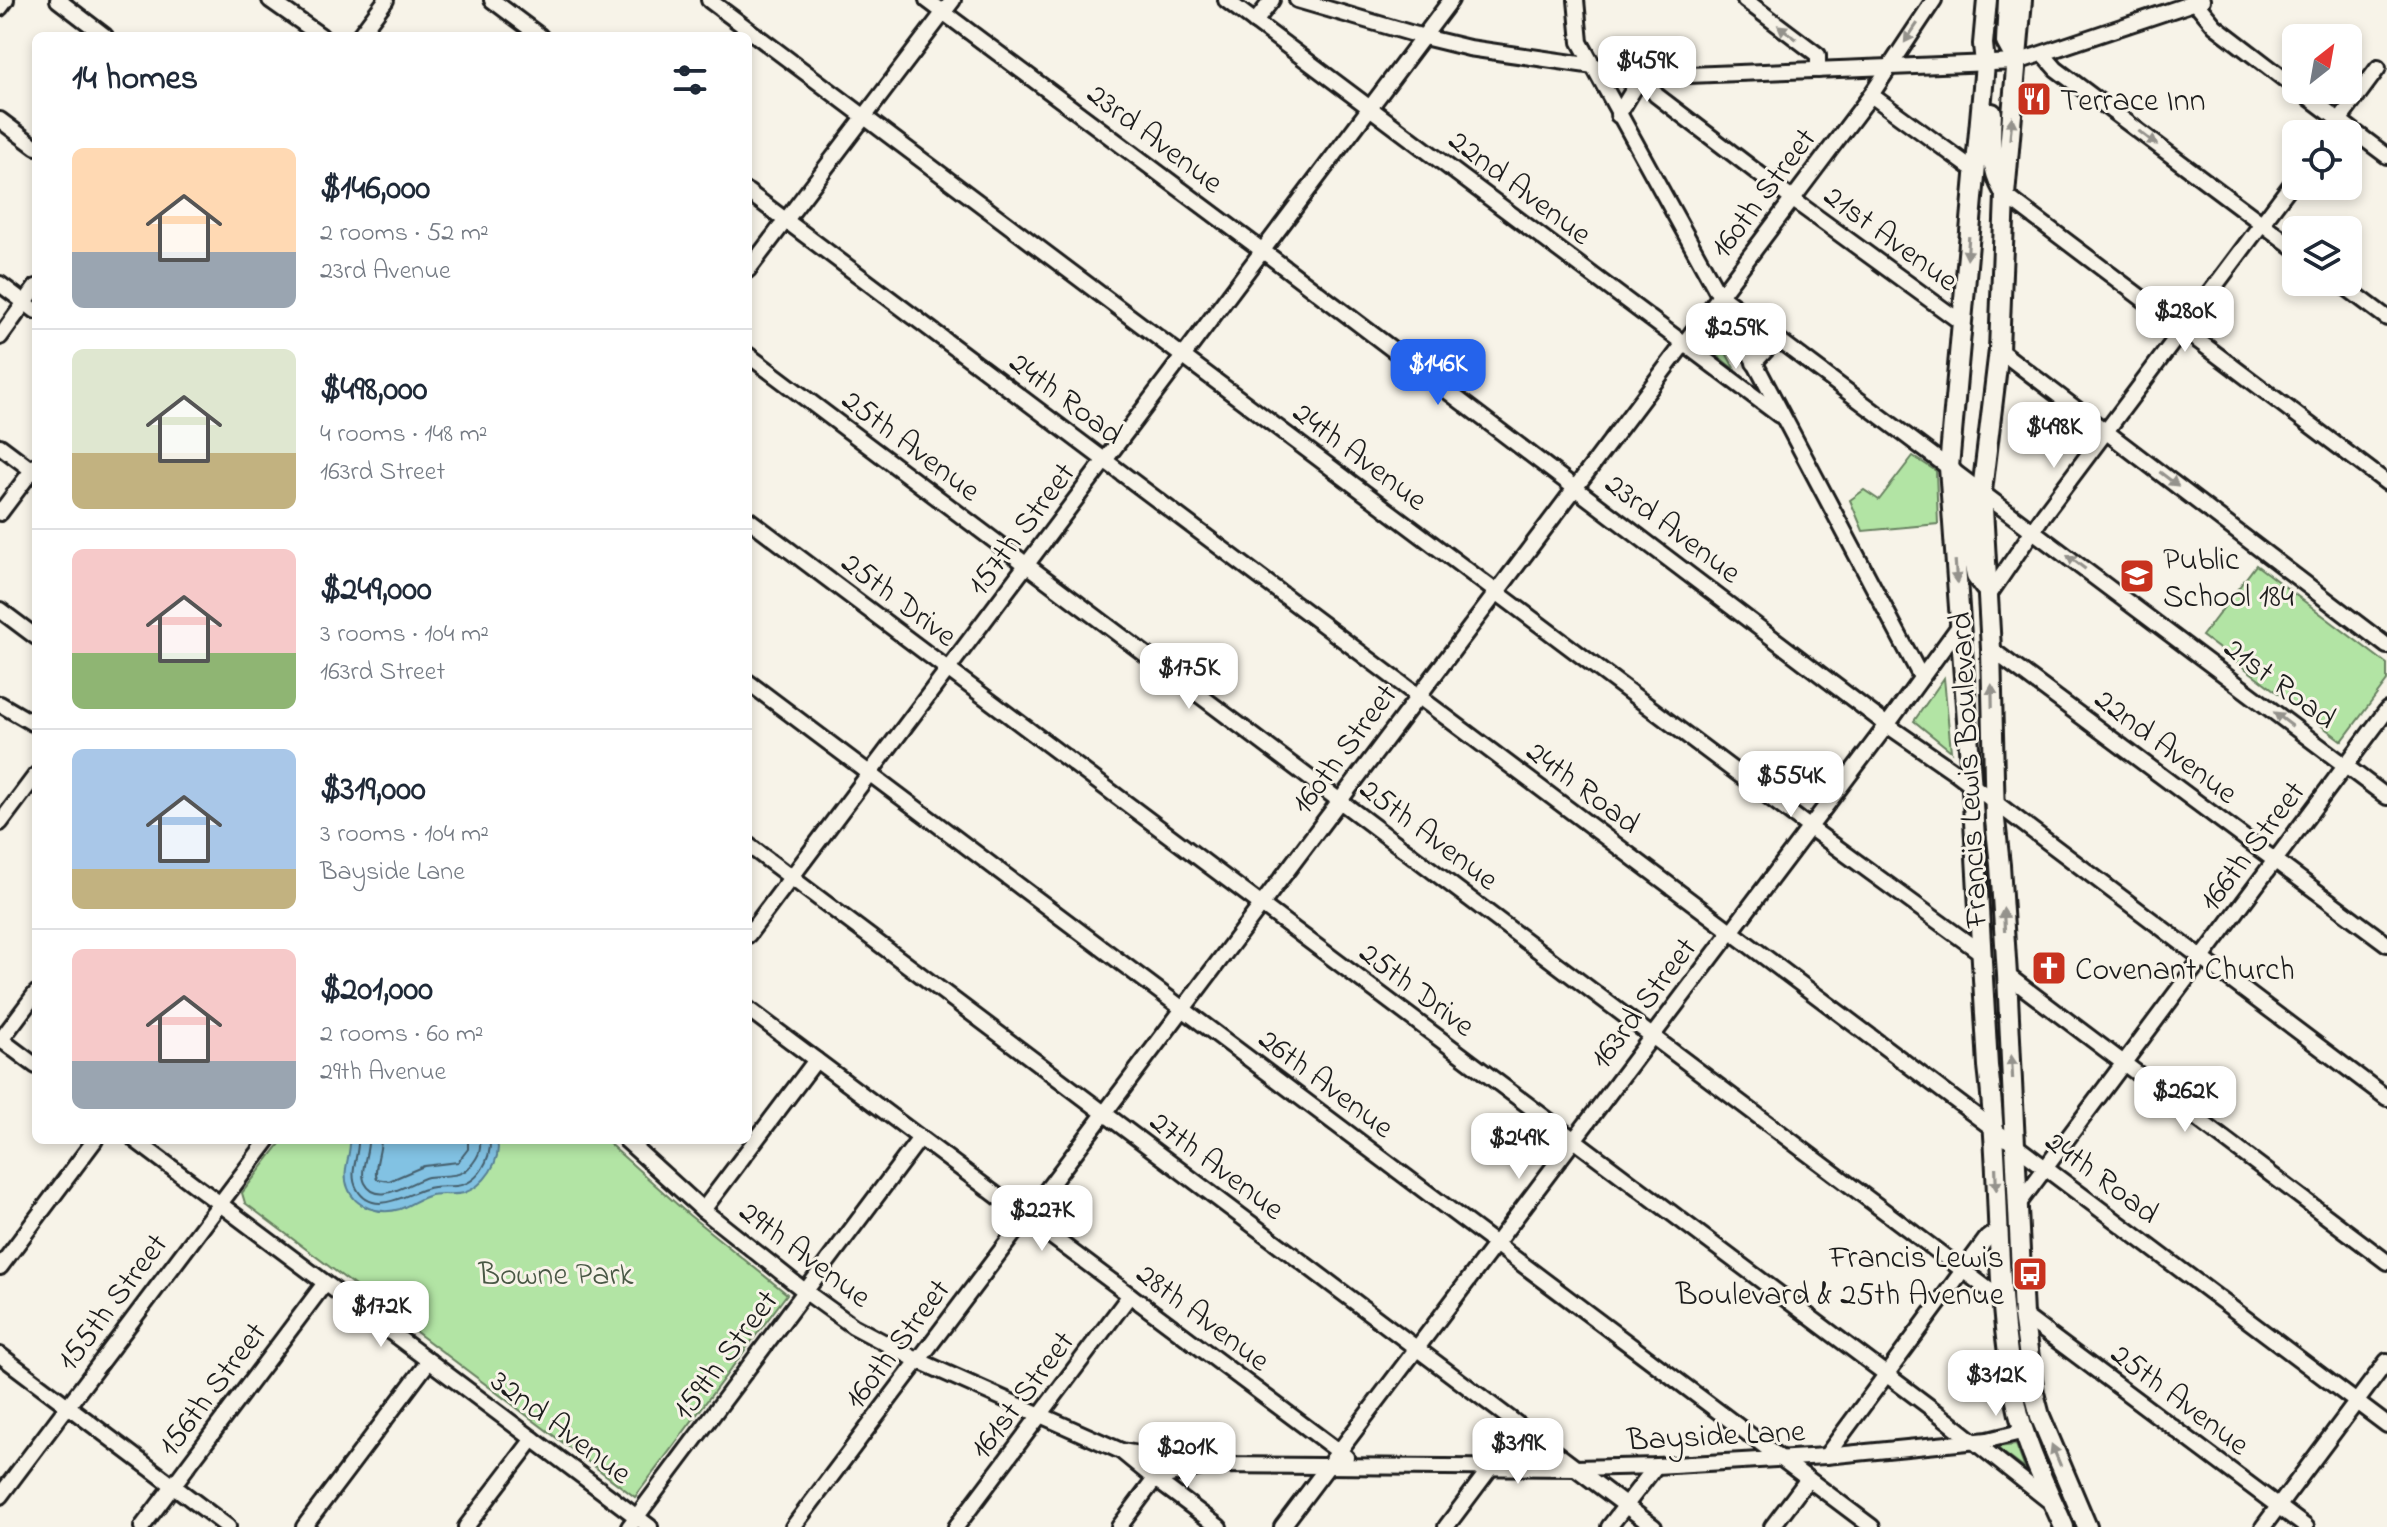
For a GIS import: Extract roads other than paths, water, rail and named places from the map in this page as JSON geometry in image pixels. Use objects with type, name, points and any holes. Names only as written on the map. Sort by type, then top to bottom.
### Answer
[{"type":"main road","name":"Francis Lewis Boulevard","points":[[1987,0],[1983,44],[1985,64],[1949,467],[1994,1128],[2005,1345],[2016,1405],[2064,1527]]},
{"type":"main road","points":[[2008,0],[2006,42],[2017,62]]},
{"type":"main road","name":"Francis Lewis Boulevard","points":[[2022,0],[2005,195],[1999,350],[1982,491],[1989,595],[1994,802],[2007,975],[2023,1315],[2040,1416],[2087,1527]]},
{"type":"main road","points":[[1985,64],[1994,83],[1991,146],[1996,178],[2005,195]]},
{"type":"main road","points":[[1949,467],[1965,490],[1969,542],[1976,576],[1989,595]]},
{"type":"street","points":[[0,8],[6,0]]},
{"type":"street","points":[[58,0],[100,32]]},
{"type":"street","points":[[270,0],[315,32]]},
{"type":"street","points":[[362,32],[386,0]]},
{"type":"street","points":[[492,0],[535,32]]},
{"type":"street","name":"24th Avenue","points":[[709,0],[752,32]]},
{"type":"street","name":"23rd Avenue","points":[[927,0],[1887,725],[1971,784],[2387,1098]]},
{"type":"street","points":[[752,265],[953,0]]},
{"type":"street","name":"22nd Avenue","points":[[1226,0],[1782,417]]},
{"type":"street","points":[[1255,22],[1272,0]]},
{"type":"street","points":[[1297,0],[1469,48],[1663,76],[2017,62],[2198,1],[2215,26],[2282,77]]},
{"type":"street","name":"157th Street","points":[[752,930],[1451,0]]},
{"type":"street","points":[[1576,0],[1580,42],[1719,295],[1921,677]]},
{"type":"street","points":[[1745,0],[1818,55],[1818,70]]},
{"type":"street","name":"160th Street","points":[[793,1527],[1871,95],[1934,0]]},
{"type":"street","name":"24th Avenue","points":[[752,32],[1809,827],[1980,952]]},
{"type":"street","points":[[2043,54],[2056,69],[2282,239]]},
{"type":"street","points":[[2318,104],[2339,120],[2378,68]]},
{"type":"street","points":[[1618,115],[1643,74]]},
{"type":"street","name":"21st Avenue","points":[[1643,74],[1656,95],[1962,323]]},
{"type":"street","points":[[1871,95],[1974,170]]},
{"type":"street","points":[[0,120],[32,144]]},
{"type":"street","points":[[2362,137],[2387,156]]},
{"type":"street","name":"24th Road","points":[[752,195],[2387,1425]]},
{"type":"street","points":[[2005,195],[2387,483]]},
{"type":"street","points":[[1989,595],[2282,197]]},
{"type":"street","points":[[0,284],[30,307],[0,337]]},
{"type":"street","name":"21st Road","points":[[1719,295],[2387,797]]},
{"type":"street","points":[[2358,296],[2387,318]]},
{"type":"street","points":[[1754,363],[1777,338]]},
{"type":"street","points":[[1999,350],[2387,646]]},
{"type":"street","name":"25th Avenue","points":[[752,358],[2001,1299]]},
{"type":"street","points":[[0,446],[32,468]]},
{"type":"street","points":[[0,513],[32,474]]},
{"type":"street","name":"25th Drive","points":[[752,522],[1975,1441],[2053,1504]]},
{"type":"street","points":[[0,610],[32,634]]},
{"type":"street","name":"163rd Street","points":[[1282,1527],[1960,625]]},
{"type":"street","name":"22nd Avenue","points":[[1991,649],[2387,944]]},
{"type":"street","name":"26th Avenue","points":[[752,685],[1872,1527]]},
{"type":"street","points":[[0,704],[32,723]]},
{"type":"street","name":"166th Street","points":[[2017,1206],[2387,710]]},
{"type":"street","points":[[0,823],[32,780]]},
{"type":"street","name":"27th Avenue","points":[[752,848],[1654,1527]]},
{"type":"street","points":[[2007,975],[2387,1262]]},
{"type":"street","points":[[32,998],[0,1040],[32,1063]]},
{"type":"street","name":"28th Avenue","points":[[752,1012],[1359,1466]]},
{"type":"street","points":[[703,1210],[816,1060]]},
{"type":"street","name":"159th Street","points":[[633,1522],[920,1138]]},
{"type":"street","points":[[0,1267],[92,1144]]},
{"type":"street","name":"32nd Avenue","points":[[140,1144],[533,1439],[633,1522],[650,1527]]},
{"type":"street","name":"155th Street","points":[[0,1496],[265,1144]]},
{"type":"street","name":"29th Avenue","points":[[630,1144],[703,1210],[853,1326],[917,1360],[1121,1451],[1219,1527]]},
{"type":"street","points":[[1826,1456],[1987,1238],[1998,1230]]},
{"type":"street","name":"156th Street","points":[[142,1527],[325,1283]]},
{"type":"street","name":"161st Street","points":[[956,1527],[1130,1295]]},
{"type":"street","name":"25th Avenue","points":[[2023,1315],[2306,1527]]},
{"type":"street","points":[[0,1355],[228,1527]]},
{"type":"street","points":[[304,1527],[429,1361]]},
{"type":"street","points":[[2263,1527],[2387,1361]]},
{"type":"street","points":[[1446,1527],[1521,1427]]},
{"type":"street","name":"Bayside Lane","points":[[1121,1451],[1208,1465],[1575,1468],[1781,1460],[1975,1441],[2025,1431]]},
{"type":"street","points":[[466,1527],[533,1439]]},
{"type":"street","points":[[1119,1527],[1155,1479],[1208,1465]]},
{"type":"street","points":[[1609,1527],[1656,1466]]},
{"type":"street","points":[[1772,1527],[1808,1479]]},
{"type":"water","points":[[498,1144],[498,1148],[490,1172],[471,1190],[460,1194],[432,1195],[400,1209],[384,1211],[362,1205],[351,1195],[346,1176],[350,1146]]},
{"type":"place","name":"Terrace Inn","points":[[2034,99]]},
{"type":"place","name":"Public School 184","points":[[2137,576]]},
{"type":"place","name":"Covenant Church","points":[[2049,968]]},
{"type":"place","name":"Francis Lewis Boulevard & 25th Avenue","points":[[2030,1274]]},
{"type":"park label","name":"Bowne Park","points":[[556,1273]]}]
